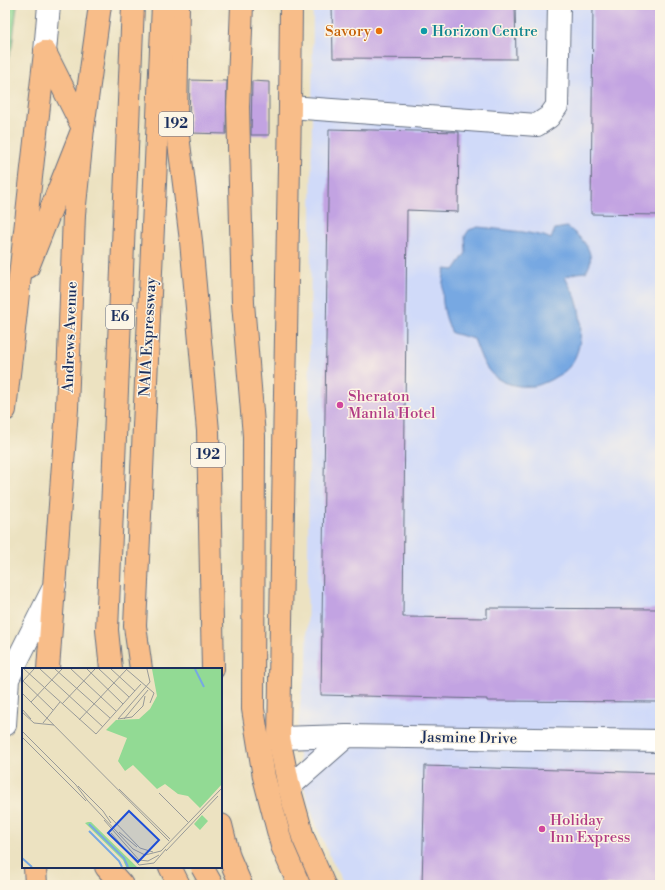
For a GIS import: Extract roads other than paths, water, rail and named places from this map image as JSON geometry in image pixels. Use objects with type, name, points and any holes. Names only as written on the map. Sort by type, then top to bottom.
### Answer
[{"type":"main road","name":"Andrews Avenue","points":[[48,668],[67,409],[74,214],[83,128],[100,5]]},
{"type":"main road","name":"NAIA Expressway","points":[[111,668],[107,630],[133,5]]},
{"type":"main road","name":"NAIA Expressway","points":[[141,668],[135,626],[163,5]]},
{"type":"main road","name":"192","points":[[178,5],[176,119],[191,241],[208,431],[213,668]]},
{"type":"main road","points":[[242,5],[238,107],[243,303],[254,436],[253,709],[264,777],[282,846],[300,885]]},
{"type":"main road","points":[[291,5],[279,738],[289,787],[303,837],[324,885]]},
{"type":"main road","points":[[18,294],[83,128],[45,52]]},
{"type":"main road","points":[[5,410],[45,52]]},
{"type":"main road","points":[[222,829],[229,857],[241,885]]},
{"type":"main road","points":[[35,868],[36,885]]},
{"type":"main road","points":[[107,868],[122,885]]},
{"type":"main road","points":[[170,868],[179,885]]},
{"type":"main road","points":[[202,868],[211,885]]},
{"type":"main road","points":[[211,885],[216,868]]},
{"type":"lane","points":[[45,52],[49,5]]},
{"type":"lane","points":[[290,107],[538,125],[549,117],[558,106],[559,5]]},
{"type":"lane","points":[[5,725],[8,679],[55,584]]},
{"type":"lane","points":[[289,787],[347,736]]},
{"type":"lane","name":"Jasmine Drive","points":[[279,738],[347,736],[660,741]]},
{"type":"water","points":[[478,227],[523,232],[544,236],[551,239],[555,229],[567,227],[584,242],[589,252],[590,264],[586,272],[576,273],[565,277],[575,296],[580,313],[580,342],[574,360],[563,372],[536,386],[512,385],[499,380],[485,365],[474,339],[452,333],[446,318],[442,294],[445,269],[454,270],[466,253],[465,236],[469,230]]},
{"type":"place","name":"Savory","points":[[379,31]]},
{"type":"place","name":"Horizon Centre","points":[[424,31]]},
{"type":"place","name":"Sheraton Manila Hotel","points":[[340,405]]},
{"type":"place","name":"Holiday Inn Express","points":[[542,829]]}]
